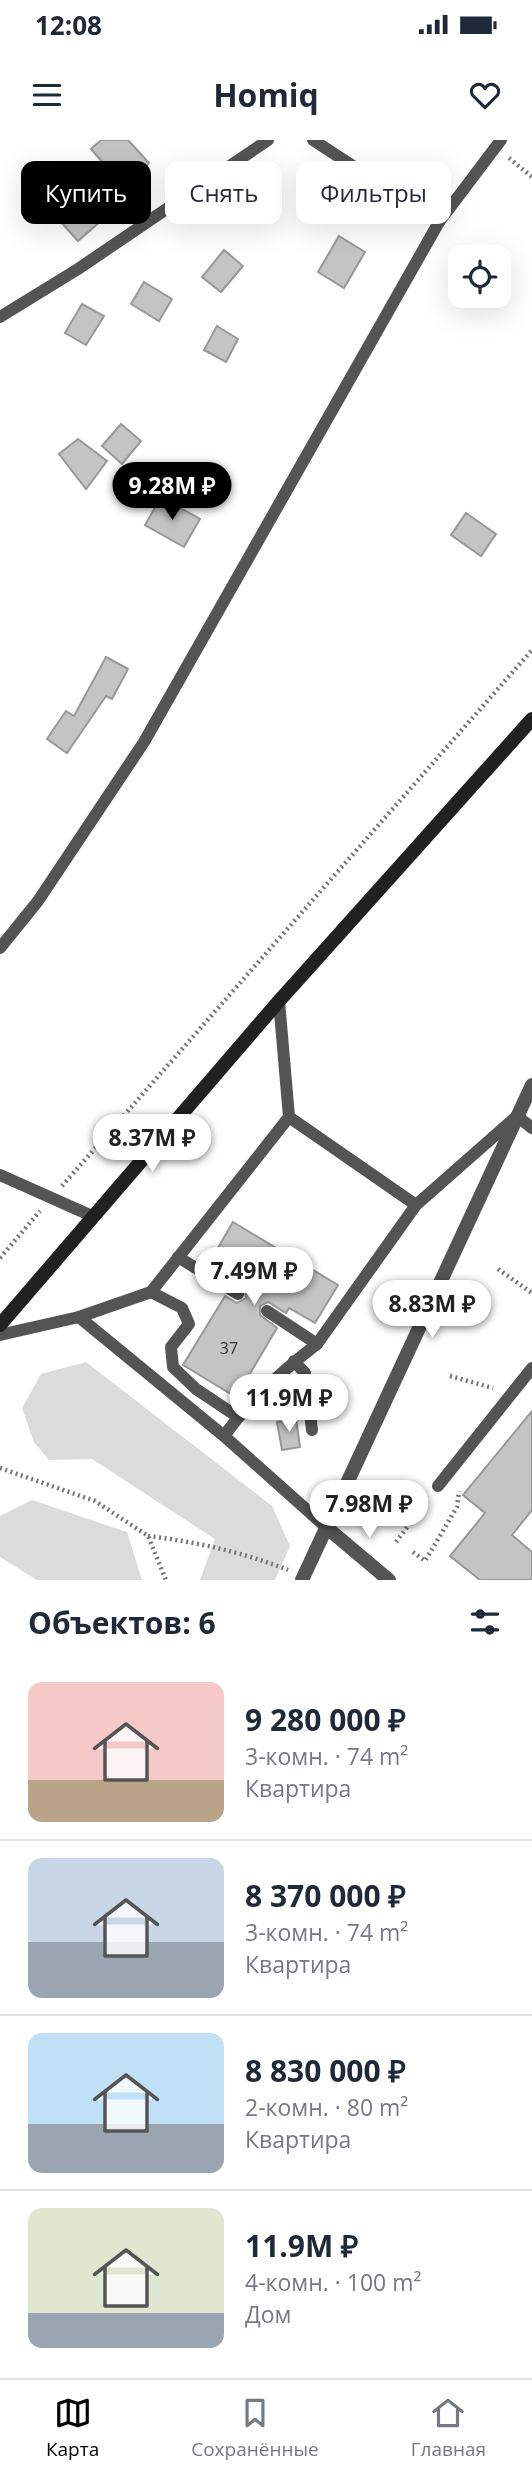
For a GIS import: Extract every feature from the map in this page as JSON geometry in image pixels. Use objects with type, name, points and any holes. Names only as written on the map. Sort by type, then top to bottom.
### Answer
[{"type":"main road","points":[[0,1325],[279,1001],[532,719]]},
{"type":"street","points":[[302,1580],[532,1085]]},
{"type":"street","points":[[326,1527],[389,1580]]},
{"type":"lane","points":[[0,317],[78,269],[268,140]]},
{"type":"lane","points":[[313,140],[345,161]]},
{"type":"lane","points":[[451,206],[498,143]]},
{"type":"lane","points":[[0,948],[38,901],[144,742],[438,224]]},
{"type":"lane","points":[[0,1335],[79,1317],[151,1292],[289,1117],[279,1001]]},
{"type":"lane","points":[[225,1436],[238,1416],[294,1361],[317,1344],[416,1205],[517,1116],[532,1128]]},
{"type":"lane","points":[[289,1117],[416,1205]]},
{"type":"lane","points":[[0,1175],[92,1216]]},
{"type":"lane","points":[[178,1257],[238,1294]]},
{"type":"lane","points":[[151,1292],[182,1308],[190,1324],[171,1347],[173,1367],[196,1389],[238,1416]]},
{"type":"lane","points":[[267,1311],[317,1344]]},
{"type":"lane","points":[[79,1317],[225,1436],[326,1527]]},
{"type":"lane","points":[[294,1361],[305,1373],[312,1430]]},
{"type":"lane","points":[[438,1486],[532,1368]]},
{"type":"path","points":[[498,143],[532,177]]},
{"type":"path","points":[[0,1258],[532,650]]},
{"type":"path","points":[[498,1269],[532,1293]]},
{"type":"path","points":[[450,1377],[469,1382]]},
{"type":"path","points":[[0,1468],[95,1501],[148,1536],[194,1541],[250,1555],[289,1570]]},
{"type":"path","points":[[413,1552],[425,1560],[457,1507],[459,1488]]},
{"type":"path","points":[[396,1542],[425,1504]]},
{"type":"path","points":[[148,1536],[166,1580]]},
{"type":"shaded area","points":[[86,1362],[272,1506],[290,1546],[275,1580],[200,1580],[215,1539],[92,1459],[49,1460],[34,1442],[22,1408],[41,1374]]},
{"type":"shaded area","points":[[32,1500],[127,1532],[142,1580],[37,1580],[0,1557],[0,1516]]},
{"type":"building","points":[[101,140],[128,140],[147,161],[101,161],[91,149]]},
{"type":"building","points":[[63,224],[98,224],[78,241]]},
{"type":"building","points":[[339,236],[365,252],[344,288],[318,272]]},
{"type":"building","points":[[224,250],[243,266],[221,292],[202,277]]},
{"type":"building","points":[[144,282],[172,299],[159,321],[131,304]]},
{"type":"building","points":[[82,304],[104,316],[86,345],[65,333]]},
{"type":"building","points":[[217,326],[238,339],[226,362],[204,350]]},
{"type":"building","points":[[121,424],[141,441],[122,464],[102,446]]},
{"type":"building","points":[[78,439],[107,461],[86,489],[59,454]]},
{"type":"building","points":[[161,497],[200,519],[184,547],[145,525]]},
{"type":"building","points":[[466,513],[496,534],[481,556],[451,535]]},
{"type":"building","points":[[106,657],[128,669],[112,699],[106,696],[67,753],[47,739],[66,711],[74,716]]},
{"type":"building","points":[[233,1222],[338,1285],[315,1323],[289,1308],[286,1313],[268,1302],[260,1306],[260,1315],[277,1328],[236,1397],[183,1365],[225,1296],[237,1303],[246,1298],[245,1289],[234,1281],[237,1276],[211,1260]]},
{"type":"building","points":[[532,1411],[532,1510],[512,1535],[532,1552],[532,1580],[480,1580],[450,1556],[485,1513],[463,1495]]},
{"type":"building","points":[[296,1419],[300,1447],[282,1450],[277,1422]]}]
